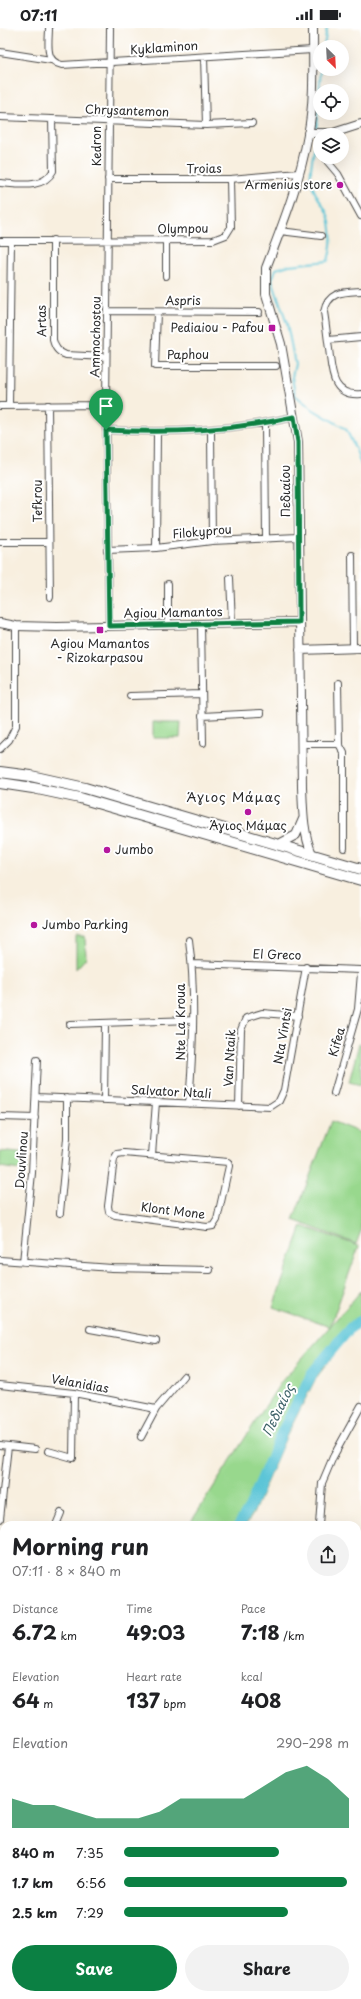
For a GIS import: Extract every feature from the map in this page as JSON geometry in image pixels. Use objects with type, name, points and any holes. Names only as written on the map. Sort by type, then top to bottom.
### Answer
[{"type":"main road","points":[[0,772],[32,776],[85,788],[279,844],[312,854],[360,878]]},
{"type":"main road","points":[[0,783],[80,798],[360,878]]},
{"type":"street","points":[[49,28],[48,52],[51,60]]},
{"type":"street","name":"Kedron","points":[[107,240],[110,28]]},
{"type":"street","name":"Πεδιαίου","points":[[313,28],[313,40]]},
{"type":"street","name":"Kyklaminon","points":[[0,52],[51,60],[54,63],[62,65],[313,50]]},
{"type":"street","points":[[204,57],[206,125]]},
{"type":"street","name":"Πεδιαίου","points":[[313,76],[313,128]]},
{"type":"street","name":"Chrysantemon","points":[[0,117],[206,125],[252,123]]},
{"type":"street","points":[[0,183],[37,184],[50,176],[52,171],[52,119]]},
{"type":"street","points":[[349,128],[361,124]]},
{"type":"street","name":"Πεδιαίου","points":[[312,854],[308,846],[304,819],[299,622],[298,442],[281,344],[266,294],[265,280],[266,268],[294,195],[299,173],[313,133]]},
{"type":"street","points":[[330,164],[338,174],[361,216]]},
{"type":"street","name":"Troias","points":[[108,179],[230,179],[299,173]]},
{"type":"street","name":"Olympou","points":[[0,241],[213,240],[226,235],[231,227],[230,179]]},
{"type":"street","points":[[280,231],[321,236]]},
{"type":"street","name":"Artas","points":[[53,240],[53,340],[55,346],[61,354],[106,357]]},
{"type":"street","name":"Ammochostou","points":[[107,240],[108,311],[106,357],[106,430],[109,626]]},
{"type":"street","points":[[9,406],[11,241]]},
{"type":"street","points":[[166,241],[166,276]]},
{"type":"street","points":[[361,291],[336,293],[328,300],[324,312],[333,378],[344,393],[352,395],[361,394]]},
{"type":"street","name":"Aspris","points":[[108,311],[259,312]]},
{"type":"street","name":"Paphou","points":[[157,312],[155,366],[276,366]]},
{"type":"street","points":[[328,340],[361,337]]},
{"type":"street","name":"Tefkrou","points":[[48,405],[50,597]]},
{"type":"street","points":[[0,406],[106,405]]},
{"type":"street","points":[[106,430],[157,432],[211,431],[294,417]]},
{"type":"street","points":[[265,423],[266,539]]},
{"type":"street","points":[[211,431],[212,541]]},
{"type":"street","points":[[156,548],[157,432]]},
{"type":"street","name":"Filokyprou","points":[[107,550],[156,548],[212,541],[298,537]]},
{"type":"street","points":[[0,542],[49,542]]},
{"type":"street","points":[[300,650],[357,648],[352,555]]},
{"type":"street","points":[[230,578],[232,623]]},
{"type":"street","points":[[168,584],[168,625]]},
{"type":"street","name":"Agiou Mamantos","points":[[0,623],[16,626],[109,626],[299,622]]},
{"type":"street","points":[[201,624],[203,743]]},
{"type":"street","points":[[0,749],[10,740],[16,726],[16,626]]},
{"type":"street","points":[[338,683],[339,744],[344,753],[344,848]]},
{"type":"street","points":[[130,696],[202,694]]},
{"type":"street","points":[[202,716],[261,713]]},
{"type":"street","points":[[302,744],[339,744]]},
{"type":"street","points":[[279,844],[296,835],[304,819]]},
{"type":"street","name":"Nte La Kroua","points":[[189,940],[192,964],[189,1104]]},
{"type":"street","name":"El Greco","points":[[192,964],[361,970]]},
{"type":"street","name":"Nta Vintsi","points":[[274,1105],[282,1096],[284,1090],[306,968]]},
{"type":"street","name":"Kifea","points":[[334,1093],[358,1009],[361,973]]},
{"type":"street","name":"Van Ntaik","points":[[239,1106],[241,1030],[246,1018],[250,1015],[262,1013],[298,1016]]},
{"type":"street","points":[[70,1024],[192,1020]]},
{"type":"street","points":[[104,1100],[105,1024]]},
{"type":"street","name":"Douvlinou","points":[[23,1262],[32,1173],[37,1060]]},
{"type":"street","name":"Salvator Ntali","points":[[36,1097],[267,1107],[274,1105]]},
{"type":"street","points":[[60,1213],[67,1138],[67,1098]]},
{"type":"street","points":[[152,1155],[156,1102]]},
{"type":"street","points":[[0,1117],[35,1118]]},
{"type":"street","name":"Klont Mone","points":[[124,1152],[152,1155],[228,1162],[229,1166],[217,1220],[213,1226],[207,1227],[115,1215],[109,1212],[108,1206],[114,1159],[117,1154],[124,1152]]},
{"type":"street","points":[[0,1260],[112,1268],[210,1270]]},
{"type":"street","points":[[90,1328],[156,1341]]},
{"type":"street","points":[[141,1437],[156,1409],[184,1376]]},
{"type":"street","name":"Velanidias","points":[[0,1385],[74,1393],[156,1409]]},
{"type":"street","points":[[48,1451],[73,1458],[74,1393]]},
{"type":"street","points":[[319,1521],[322,1483],[361,1406]]},
{"type":"street","points":[[0,1445],[35,1449]]},
{"type":"street","points":[[0,1519],[8,1446]]},
{"type":"street","points":[[58,1521],[61,1513]]},
{"type":"green space","points":[[153,722],[181,722],[180,738],[153,738]]},
{"type":"green space","points":[[76,937],[85,937],[86,958],[76,969]]},
{"type":"green space","points":[[359,1043],[361,1044],[361,1085],[349,1082]]},
{"type":"green space","points":[[331,1121],[361,1133],[361,1231],[356,1244],[293,1220]]},
{"type":"green space","points":[[0,1151],[27,1154],[27,1171],[0,1167]]},
{"type":"green space","points":[[302,1226],[359,1246],[330,1327],[273,1307]]},
{"type":"green space","points":[[361,1291],[361,1327],[353,1330],[316,1378],[286,1437],[253,1514],[249,1521],[192,1521],[281,1382]]},
{"type":"waterway","points":[[325,40],[327,28]]},
{"type":"waterway","points":[[316,128],[320,76]]},
{"type":"waterway","points":[[313,154],[311,167],[313,189],[328,215],[331,226],[328,261],[289,265],[276,269],[272,280],[287,324],[295,364],[292,377],[295,395],[312,409],[346,429],[361,465]]},
{"type":"waterway","name":"Πεδιαίος","points":[[241,1521],[250,1507],[283,1430],[313,1372],[351,1327],[361,1321]]},
{"type":"place","name":"Armenius store","points":[[340,185]]},
{"type":"place","name":"Pediaiou - Pafou","points":[[272,328]]},
{"type":"place","name":"Agiou Mamantos - Rizokarpasou","points":[[100,630]]},
{"type":"place","name":"Άγιος Μάμας","points":[[248,812]]},
{"type":"place","name":"Jumbo","points":[[107,850]]},
{"type":"place","name":"Jumbo Parking","points":[[34,925]]},
{"type":"district","name":"Άγιος Μάμας","points":[[234,797]]},
{"type":"route","points":[[294,417],[298,442],[299,622],[109,626],[106,430],[157,432],[211,431],[294,417]]}]
